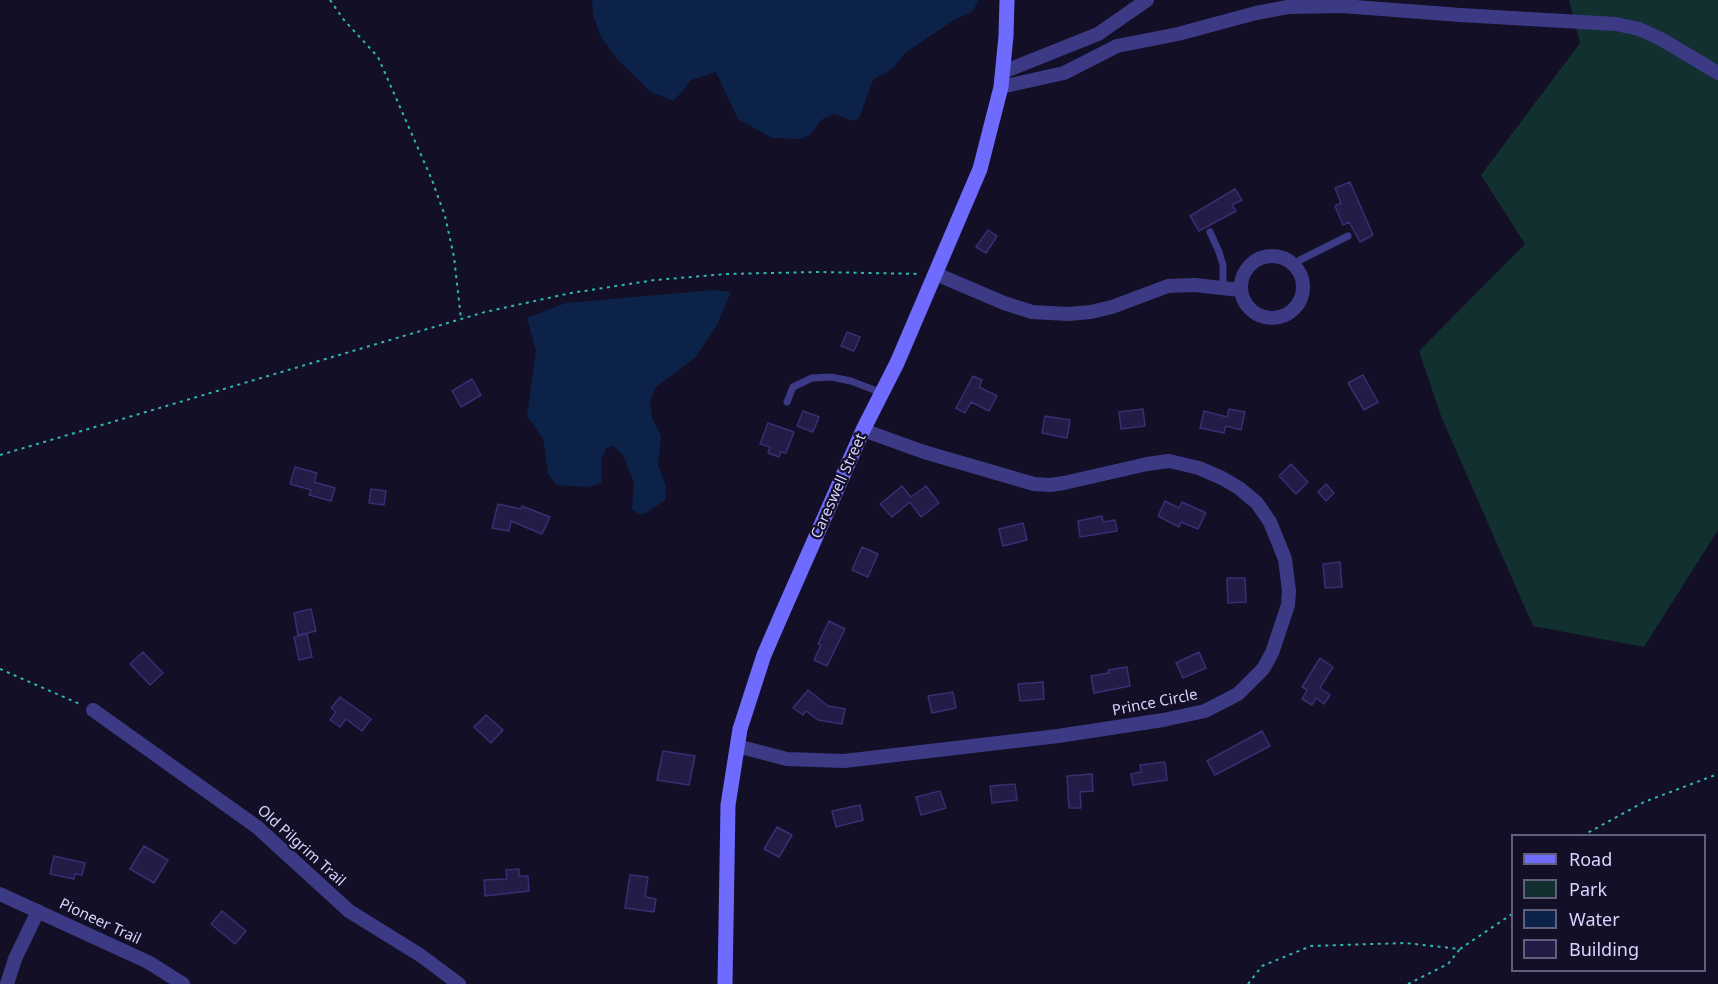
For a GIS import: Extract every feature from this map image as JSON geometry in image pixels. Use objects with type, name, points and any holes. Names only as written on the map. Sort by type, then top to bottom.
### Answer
[{"type":"main road","name":"Careswell Street","points":[[725,984],[727,828],[730,779],[746,710],[764,655],[863,430],[936,274],[980,169],[1002,80],[1007,0]]},
{"type":"street","points":[[1002,80],[1098,34],[1147,0]]},
{"type":"street","points":[[1002,80],[1064,73],[1117,46],[1179,34],[1256,13],[1288,7],[1342,6],[1616,24],[1639,29],[1661,39],[1718,73]]},
{"type":"street","points":[[1269,255],[1281,257],[1294,265],[1300,272],[1304,284],[1297,307],[1287,315],[1275,319],[1263,318],[1252,312],[1244,302],[1240,290],[1247,267],[1257,259],[1269,255]]},
{"type":"street","points":[[936,274],[1004,303],[1032,312],[1068,314],[1112,307],[1168,286],[1195,285],[1240,290]]},
{"type":"street","name":"Prince Circle","points":[[736,746],[787,759],[844,761],[1058,736],[1163,720],[1205,711],[1238,694],[1263,669],[1272,653],[1288,605],[1289,591],[1285,559],[1270,522],[1257,503],[1239,488],[1221,478],[1192,466],[1169,462],[1147,464],[1064,483],[1034,484],[924,452],[863,430]]},
{"type":"street","name":"Old Pilgrim Trail","points":[[93,710],[257,826],[349,911],[420,955],[459,984]]},
{"type":"street","name":"Pioneer Trail","points":[[0,894],[147,962],[183,984]]},
{"type":"street","points":[[7,984],[19,950],[38,911]]},
{"type":"lane","points":[[1210,232],[1220,252],[1223,265],[1223,288]]},
{"type":"lane","points":[[1294,265],[1348,236]]},
{"type":"lane","points":[[787,402],[793,387],[812,378],[831,377],[851,381],[882,393]]},
{"type":"path","points":[[330,0],[344,20],[378,57],[432,180],[445,216],[454,257],[461,319]]},
{"type":"path","points":[[0,455],[461,319],[571,293],[655,280],[726,274],[818,272],[936,274]]},
{"type":"path","points":[[0,669],[93,710]]},
{"type":"path","points":[[1586,834],[1644,802],[1718,774]]},
{"type":"path","points":[[1408,984],[1448,964],[1460,949],[1511,915]]},
{"type":"path","points":[[1248,984],[1262,966],[1311,946],[1405,943],[1460,949]]},
{"type":"green space","points":[[1569,0],[1718,0],[1718,530],[1644,647],[1533,626],[1441,416],[1419,351],[1525,244],[1481,175],[1580,43]]},
{"type":"water","points":[[592,0],[979,0],[972,12],[954,20],[905,53],[893,68],[873,80],[859,118],[854,121],[834,114],[821,120],[811,134],[800,139],[772,138],[738,119],[716,72],[691,80],[674,101],[651,92],[617,59],[600,35],[593,15]]},
{"type":"water","points":[[714,290],[731,292],[717,325],[695,358],[656,387],[650,400],[652,418],[661,436],[658,465],[666,486],[665,500],[646,513],[638,514],[632,509],[634,483],[623,455],[613,446],[607,448],[601,459],[602,483],[589,487],[557,485],[548,474],[543,439],[527,416],[536,351],[527,318],[566,303]]},
{"type":"building","points":[[1350,182],[1373,235],[1360,242],[1349,222],[1343,225],[1335,206],[1341,203],[1335,188]]},
{"type":"building","points":[[1235,189],[1242,200],[1232,205],[1236,211],[1199,231],[1190,216]]},
{"type":"building","points":[[988,230],[997,236],[986,253],[976,247]]},
{"type":"building","points":[[847,332],[860,337],[854,351],[841,346]]},
{"type":"building","points":[[1363,375],[1378,402],[1364,410],[1348,383]]},
{"type":"building","points":[[973,376],[982,380],[979,387],[997,396],[989,411],[971,402],[965,413],[956,408]]},
{"type":"building","points":[[472,379],[481,395],[461,407],[452,391]]},
{"type":"building","points":[[1143,409],[1145,426],[1121,429],[1119,412]]},
{"type":"building","points":[[1229,409],[1245,412],[1241,430],[1226,426],[1224,433],[1200,428],[1204,411],[1227,417]]},
{"type":"building","points":[[803,411],[819,417],[813,432],[797,426]]},
{"type":"building","points":[[1045,416],[1070,420],[1067,438],[1042,433]]},
{"type":"building","points":[[768,423],[794,432],[786,453],[781,452],[779,457],[768,453],[770,447],[760,444]]},
{"type":"building","points":[[1291,464],[1308,482],[1296,494],[1279,476]]},
{"type":"building","points":[[295,467],[317,473],[314,482],[335,488],[331,501],[309,495],[311,490],[290,484]]},
{"type":"building","points":[[1326,484],[1334,493],[1326,501],[1318,492]]},
{"type":"building","points":[[902,486],[911,497],[926,486],[939,503],[921,517],[910,502],[892,517],[880,504]]},
{"type":"building","points":[[371,489],[386,491],[384,505],[369,503]]},
{"type":"building","points":[[1165,501],[1179,508],[1182,502],[1206,513],[1198,529],[1181,522],[1179,527],[1158,516]]},
{"type":"building","points":[[498,504],[521,509],[522,506],[550,517],[542,534],[511,521],[509,531],[492,528]]},
{"type":"building","points":[[1102,516],[1103,522],[1115,520],[1117,531],[1080,537],[1078,521]]},
{"type":"building","points":[[1023,523],[1027,540],[1003,546],[999,529]]},
{"type":"building","points":[[862,547],[878,554],[868,577],[852,570]]},
{"type":"building","points":[[1340,562],[1342,587],[1325,588],[1323,564]]},
{"type":"building","points":[[1227,578],[1245,578],[1246,602],[1228,603]]},
{"type":"building","points":[[311,609],[316,631],[298,635],[294,613]]},
{"type":"building","points":[[829,621],[845,629],[827,666],[814,660],[821,645],[818,644]]},
{"type":"building","points":[[307,634],[312,657],[299,660],[294,637]]},
{"type":"building","points":[[143,652],[163,673],[150,685],[130,664]]},
{"type":"building","points":[[1199,652],[1206,668],[1183,678],[1176,663]]},
{"type":"building","points":[[1320,658],[1333,667],[1320,688],[1330,695],[1324,704],[1316,698],[1312,705],[1302,699],[1307,690],[1302,687]]},
{"type":"building","points":[[1127,667],[1130,686],[1094,693],[1091,676]]},
{"type":"building","points":[[1043,682],[1044,699],[1020,701],[1018,684]]},
{"type":"building","points":[[808,690],[828,706],[845,709],[842,724],[818,720],[806,711],[803,715],[793,708]]},
{"type":"building","points":[[953,692],[956,708],[932,713],[928,696]]},
{"type":"building","points":[[340,697],[371,719],[362,731],[346,719],[340,727],[330,720],[336,712],[331,708]]},
{"type":"building","points":[[486,715],[503,730],[491,743],[474,727]]},
{"type":"building","points":[[1262,731],[1270,746],[1215,775],[1207,761]]},
{"type":"building","points":[[663,751],[695,756],[689,785],[657,780]]},
{"type":"building","points":[[1165,762],[1167,780],[1133,785],[1131,774],[1141,772],[1140,765]]},
{"type":"building","points":[[1092,774],[1093,791],[1080,792],[1081,808],[1069,808],[1067,776]]},
{"type":"building","points":[[1015,784],[1017,800],[992,803],[990,786]]},
{"type":"building","points":[[940,791],[946,808],[921,815],[916,797]]},
{"type":"building","points":[[860,805],[863,820],[836,827],[832,811]]},
{"type":"building","points":[[777,827],[792,835],[779,857],[764,849]]},
{"type":"building","points":[[144,846],[168,860],[154,883],[130,869]]},
{"type":"building","points":[[54,856],[85,863],[82,875],[75,874],[74,879],[50,874]]},
{"type":"building","points":[[519,869],[519,876],[528,876],[529,891],[485,896],[484,880],[507,879],[506,870]]},
{"type":"building","points":[[630,875],[648,877],[645,897],[656,899],[654,912],[625,908]]},
{"type":"building","points":[[222,911],[246,931],[235,944],[211,924]]}]
